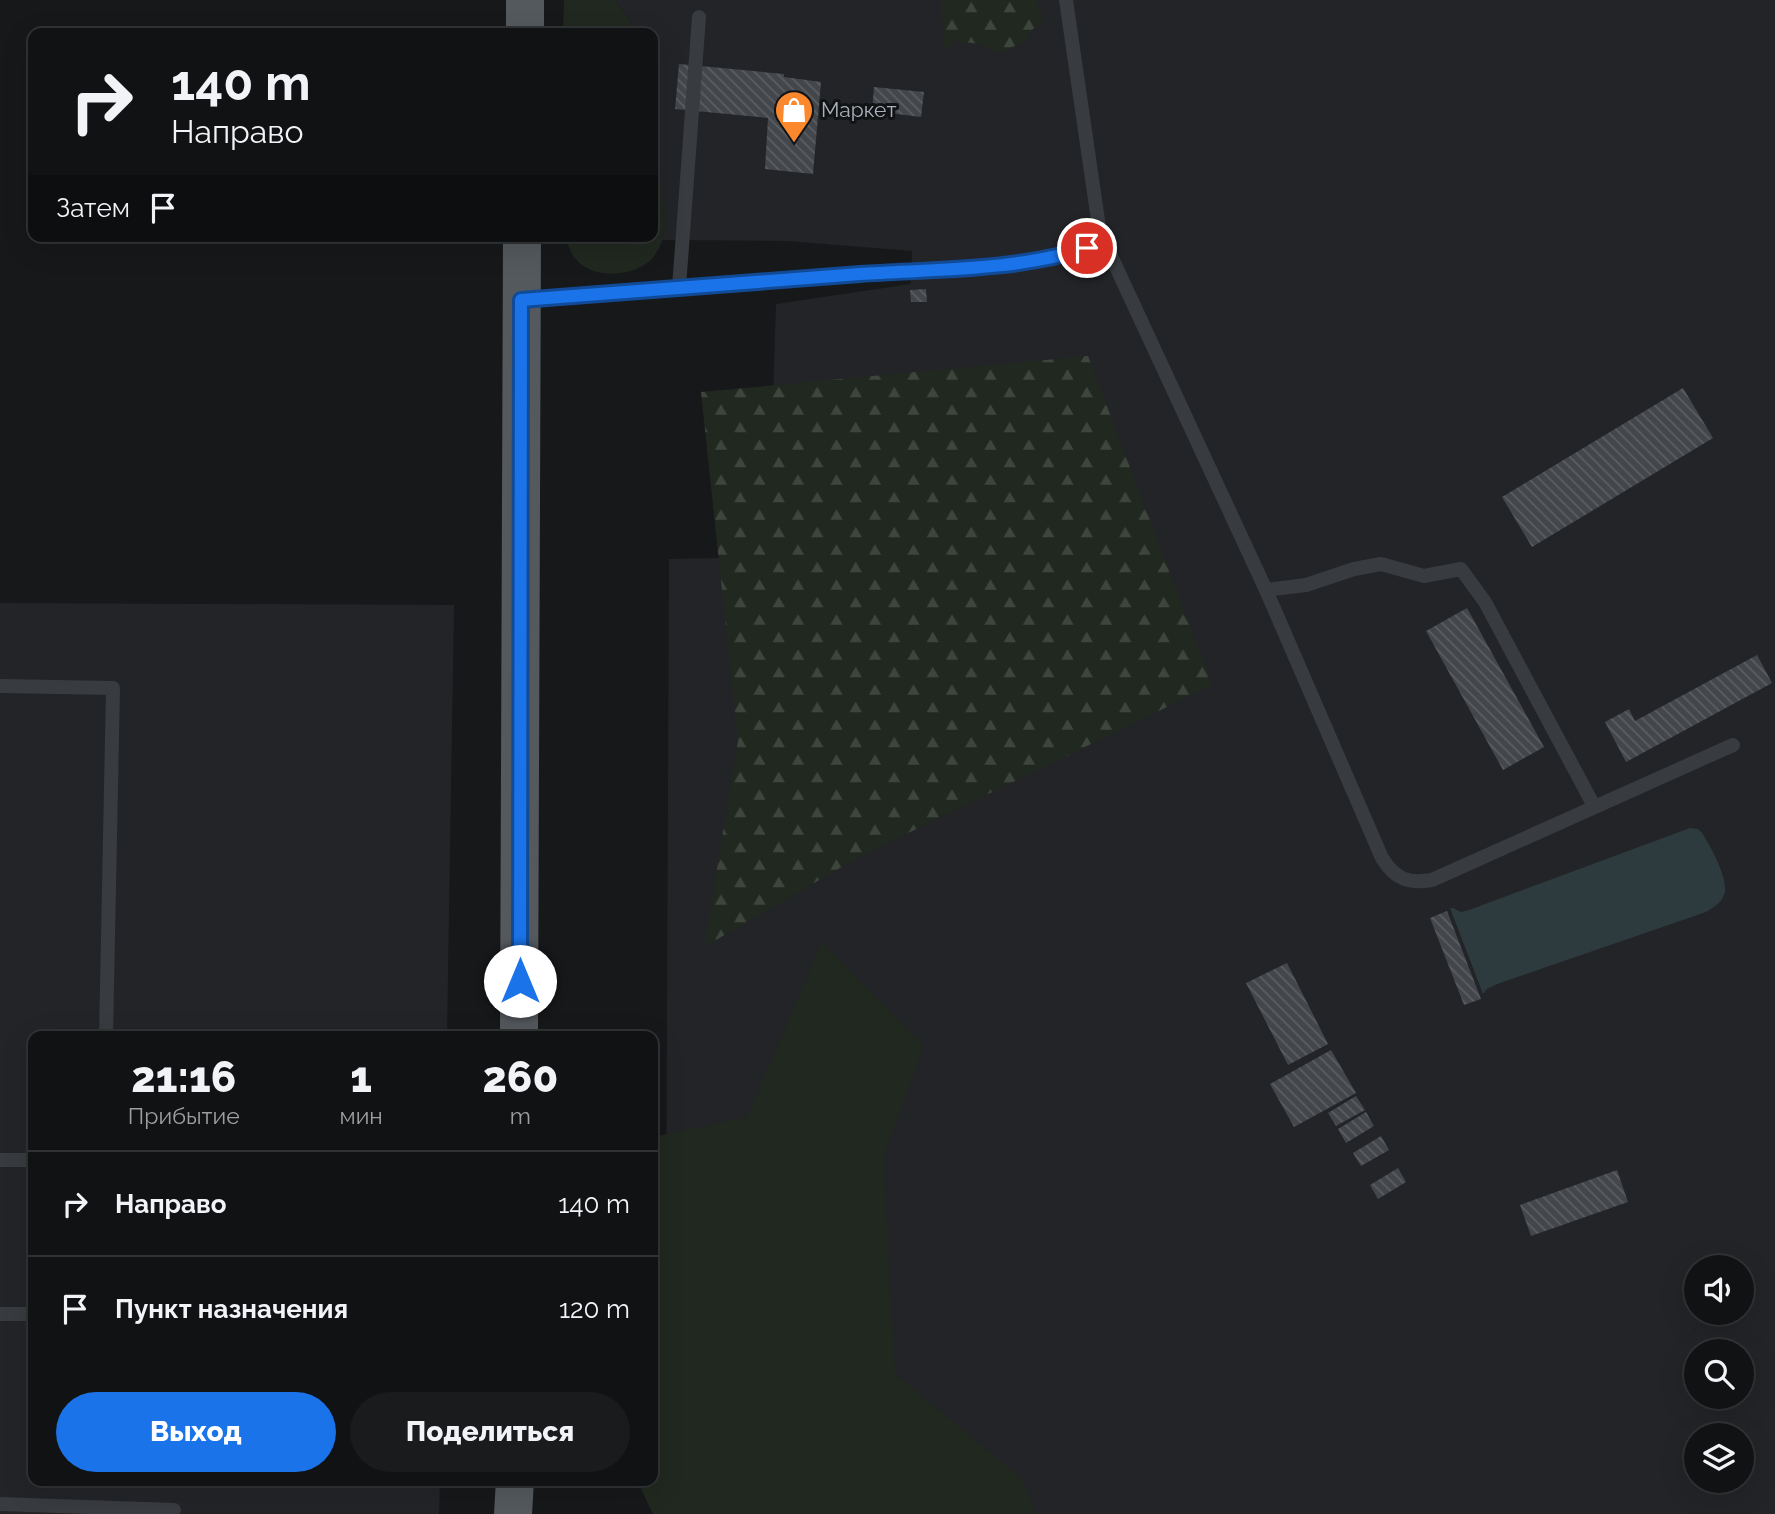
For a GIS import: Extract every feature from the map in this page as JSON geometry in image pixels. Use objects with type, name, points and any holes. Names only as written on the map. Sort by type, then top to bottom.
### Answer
[{"type":"main road","points":[[525,0],[525,28]]},
{"type":"main road","points":[[519,1031],[522,242]]},
{"type":"main road","points":[[513,1514],[515,1486]]},
{"type":"lane","points":[[1066,0],[1099,227],[1266,590],[1382,858],[1390,870],[1399,877],[1420,882],[1432,880],[1733,745]]},
{"type":"lane","points":[[679,287],[699,17]]},
{"type":"lane","points":[[521,300],[912,270],[987,268],[1069,254],[1105,243]]},
{"type":"lane","points":[[1266,590],[1306,585],[1354,569],[1381,564],[1424,576],[1461,569],[1485,602],[1594,806]]},
{"type":"lane","points":[[0,686],[113,688],[106,1031]]},
{"type":"lane","points":[[0,1160],[28,1160]]},
{"type":"lane","points":[[0,1314],[28,1314]]},
{"type":"lane","points":[[0,1504],[174,1510]]},
{"type":"shaded area","points":[[615,0],[1775,0],[1775,1514],[687,1514],[665,1459],[669,559],[768,557],[776,304],[911,284],[912,251],[787,241],[662,240],[664,219],[658,172],[658,28],[634,28]]},
{"type":"shaded area","points":[[0,603],[454,605],[447,1031],[28,1031],[28,1486],[440,1486],[439,1514],[0,1514]]},
{"type":"shaded area","points":[[1690,828],[1698,829],[1702,833],[1721,870],[1725,892],[1715,906],[1706,912],[1497,984],[1483,994],[1450,908],[1461,912],[1469,910]]},
{"type":"green space","points":[[564,0],[615,0],[634,28],[563,28]]},
{"type":"green space","points":[[941,0],[1036,0],[1044,20],[1033,29],[1025,41],[1000,53],[980,44],[955,41],[944,49]]},
{"type":"green space","points":[[658,167],[664,231],[660,246],[651,260],[633,270],[611,274],[590,269],[580,264],[567,242],[658,242]]},
{"type":"green space","points":[[1088,356],[1212,685],[857,858],[704,947],[738,741],[701,392]]},
{"type":"green space","points":[[822,942],[924,1046],[883,1158],[895,1374],[1021,1478],[1036,1514],[653,1514],[639,1486],[658,1486],[658,1136],[747,1117]]},
{"type":"building","points":[[679,64],[784,74],[784,77],[821,82],[813,174],[765,169],[768,118],[675,109]]},
{"type":"building","points":[[874,87],[924,92],[921,117],[872,111]]},
{"type":"building","points":[[926,289],[927,302],[911,302],[910,290]]},
{"type":"building","points":[[1683,388],[1713,438],[1532,547],[1502,497]]},
{"type":"building","points":[[1467,608],[1544,747],[1503,770],[1426,631]]},
{"type":"building","points":[[1757,655],[1772,683],[1626,762],[1605,722],[1629,709],[1635,721]]},
{"type":"building","points":[[1447,911],[1481,999],[1464,1005],[1430,918]]},
{"type":"building","points":[[1287,963],[1328,1044],[1288,1065],[1246,983]]},
{"type":"building","points":[[1331,1050],[1356,1093],[1294,1127],[1270,1084]]},
{"type":"building","points":[[1356,1096],[1365,1110],[1336,1126],[1328,1113]]},
{"type":"building","points":[[1366,1112],[1374,1126],[1346,1143],[1338,1129]]},
{"type":"building","points":[[1381,1136],[1389,1150],[1361,1166],[1353,1153]]},
{"type":"building","points":[[1398,1168],[1406,1182],[1378,1199],[1370,1185]]},
{"type":"building","points":[[1617,1170],[1628,1202],[1531,1236],[1520,1205]]},
{"type":"place","name":"Маркет","points":[[794,144]]},
{"type":"route","points":[[520,981],[521,300],[733,282],[912,270],[987,268],[1069,254],[1087,248]]}]
